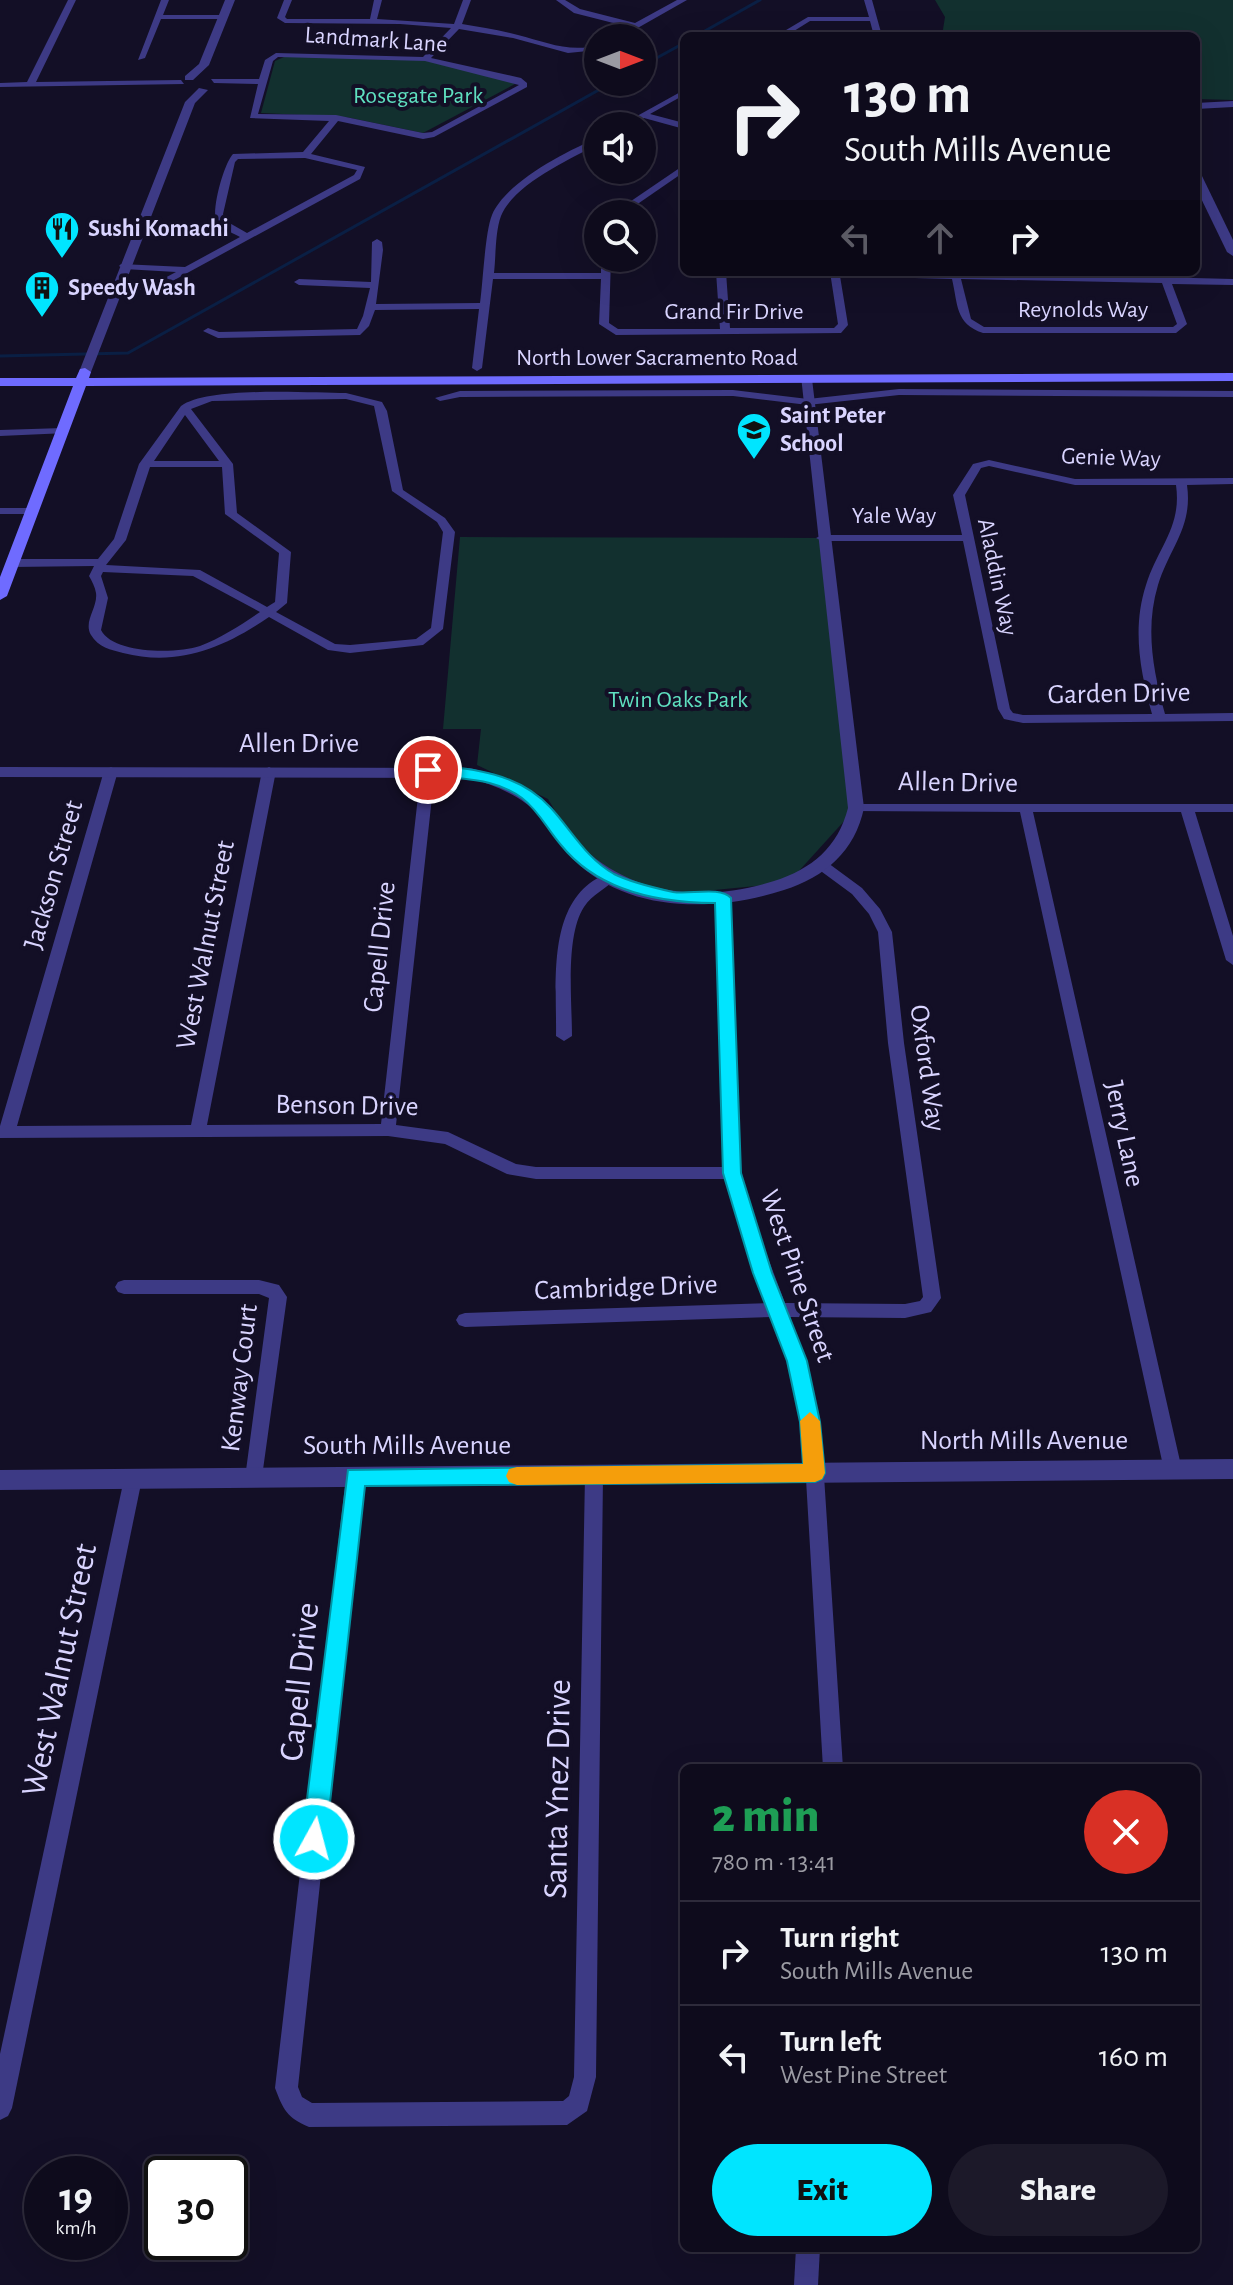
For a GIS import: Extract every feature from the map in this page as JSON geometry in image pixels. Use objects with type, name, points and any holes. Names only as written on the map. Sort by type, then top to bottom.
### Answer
[{"type":"main road","name":"North Lower Sacramento Road","points":[[87,366],[1233,367]]},
{"type":"main road","name":"North Lower Sacramento Road","points":[[87,366],[433,380],[1233,377]]},
{"type":"main road","points":[[0,372],[87,366]]},
{"type":"main road","points":[[0,382],[87,366]]},
{"type":"main road","points":[[0,596],[87,366]]},
{"type":"main road","points":[[806,379],[814,373],[911,367]]},
{"type":"main road","points":[[433,380],[468,376],[477,368]]},
{"type":"street","points":[[30,85],[72,0]]},
{"type":"street","points":[[141,58],[165,0]]},
{"type":"street","points":[[87,366],[149,201],[186,88],[204,65],[230,0]]},
{"type":"street","points":[[288,0],[281,18],[283,20],[459,26],[584,52]]},
{"type":"street","points":[[373,21],[378,0]]},
{"type":"street","points":[[425,59],[459,26],[465,17],[467,0]]},
{"type":"street","points":[[560,0],[577,11],[628,24]]},
{"type":"street","points":[[640,24],[683,0]]},
{"type":"street","points":[[868,0],[877,32]]},
{"type":"street","points":[[157,18],[222,18]]},
{"type":"street","points":[[787,32],[808,19],[874,19]]},
{"type":"street","name":"Landmark Lane","points":[[262,84],[272,57],[425,59],[524,83],[434,134],[423,136],[336,118]]},
{"type":"street","points":[[204,65],[209,84]]},
{"type":"street","points":[[186,88],[209,84]]},
{"type":"street","points":[[0,85],[186,88],[209,84],[262,84],[253,116],[336,118]]},
{"type":"street","points":[[647,112],[680,94]]},
{"type":"street","points":[[1200,106],[1233,104]]},
{"type":"street","points":[[305,155],[336,118]]},
{"type":"street","points":[[656,119],[680,125]]},
{"type":"street","points":[[477,368],[496,217],[501,206],[525,185],[584,149]]},
{"type":"street","points":[[141,288],[164,282],[182,269],[245,236],[363,172],[357,167],[305,155],[236,156],[231,161],[218,214],[222,223],[245,236]]},
{"type":"street","points":[[638,200],[680,173]]},
{"type":"street","points":[[1200,191],[1233,252]]},
{"type":"street","points":[[208,331],[218,335],[334,335],[360,332],[365,328],[370,307],[379,251],[377,242]]},
{"type":"street","points":[[124,266],[182,269]]},
{"type":"street","points":[[490,276],[604,276],[604,272]]},
{"type":"street","name":"Grand Fir Drive","points":[[604,276],[604,324],[613,331],[725,332],[837,331],[843,325],[836,276]]},
{"type":"street","points":[[721,276],[725,332]]},
{"type":"street","name":"Reynolds Way","points":[[957,276],[966,319],[975,328],[1176,330],[1181,328],[1181,319],[1166,281]]},
{"type":"street","points":[[1115,276],[1166,281],[1233,282]]},
{"type":"street","points":[[299,282],[374,285]]},
{"type":"street","points":[[370,307],[486,306]]},
{"type":"street","points":[[806,379],[822,538],[856,808]]},
{"type":"street","points":[[440,398],[460,394],[733,393],[808,402],[899,392],[1200,391],[1233,394]]},
{"type":"street","points":[[10,568],[99,568],[187,571],[266,614],[332,647],[350,649],[419,642],[437,629],[449,532],[441,520],[398,491],[393,481],[382,411],[371,400],[346,396],[212,398],[185,408],[145,464],[120,540],[99,568],[102,593],[94,623],[96,634],[111,647],[124,651],[196,651],[266,614],[281,603],[285,552],[231,514],[227,464],[185,408]]},
{"type":"street","points":[[0,433],[63,431]]},
{"type":"street","name":"Genie Way","points":[[989,463],[1067,481],[1233,481]]},
{"type":"street","name":"Aladdin Way","points":[[989,463],[977,466],[959,495],[966,538],[1007,713]]},
{"type":"street","points":[[145,464],[227,464]]},
{"type":"street","points":[[1160,718],[1145,660],[1144,619],[1159,566],[1184,518],[1187,505],[1181,482]]},
{"type":"street","points":[[0,511],[33,511]]},
{"type":"street","name":"Yale Way","points":[[822,538],[966,538]]},
{"type":"street","name":"Garden Drive","points":[[1007,713],[1023,719],[1233,717]]},
{"type":"street","name":"Allen Drive","points":[[0,772],[428,770],[470,773],[498,780],[526,794],[546,812],[568,843],[609,878],[673,897],[723,898],[765,891],[823,866],[850,832],[856,808],[1233,808]]},
{"type":"street","name":"Capell Drive","points":[[388,1130],[428,770]]},
{"type":"street","name":"Jackson Street","points":[[4,1132],[111,771]]},
{"type":"street","name":"West Walnut Street","points":[[198,1131],[269,771]]},
{"type":"street","points":[[1187,809],[1233,960]]},
{"type":"street","name":"Jerry Lane","points":[[1026,810],[1173,1470]]},
{"type":"street","name":"Oxford Way","points":[[823,866],[857,891],[875,912],[885,932],[896,1043],[933,1285],[929,1302]]},
{"type":"street","points":[[564,1036],[567,952],[574,910],[581,900],[609,878]]},
{"type":"street","name":"West Pine Street","points":[[723,898],[732,1173],[737,1200],[790,1339],[806,1400],[815,1473],[833,1764]]},
{"type":"street","name":"Benson Drive","points":[[4,1132],[388,1130],[448,1138],[513,1170],[536,1173],[732,1173]]},
{"type":"street","name":"Kenway Court","points":[[124,1287],[259,1287],[273,1290],[278,1297],[254,1478]]},
{"type":"street","name":"Cambridge Drive","points":[[465,1320],[777,1310],[905,1311],[925,1307],[929,1302]]},
{"type":"street","name":"North Mills Avenue","points":[[815,1473],[1233,1469]]},
{"type":"street","name":"South Mills Avenue","points":[[0,1480],[815,1473]]},
{"type":"street","name":"Santa Ynez Drive","points":[[318,2115],[567,2113],[579,2103],[586,2061],[594,1475]]},
{"type":"street","name":"Capell Drive","points":[[318,2115],[309,2115],[294,2105],[286,2088],[355,1477]]},
{"type":"street","name":"West Walnut Street","points":[[0,2108],[133,1479]]},
{"type":"street","points":[[806,2285],[808,2252]]},
{"type":"green space","points":[[935,0],[1233,0],[1233,100],[1200,99],[1200,32],[943,32],[945,17]]},
{"type":"green space","name":"Rosegate Park","points":[[284,57],[432,61],[461,66],[515,84],[423,133],[346,117],[261,113],[275,61]]},
{"type":"green space","name":"Twin Oaks Park","points":[[460,537],[822,538],[856,808],[788,883],[662,895],[584,860],[548,799],[477,765],[481,729],[443,729]]},
{"type":"waterway","points":[[703,32],[760,0]]},
{"type":"waterway","points":[[656,58],[680,45]]},
{"type":"waterway","points":[[0,356],[128,353],[588,96]]},
{"type":"slow traffic","points":[[517,1476],[815,1473],[810,1421]]},
{"type":"place","name":"Sushi Komachi","points":[[62,260]]},
{"type":"place","name":"Speedy Wash","points":[[42,319]]},
{"type":"place","name":"Saint Peter School","points":[[754,461]]},
{"type":"route","points":[[314,1839],[355,1477],[815,1473],[810,1422],[797,1361],[737,1200],[732,1173],[727,932],[723,898],[673,897],[639,890],[609,878],[584,860],[546,812],[526,794],[498,780],[470,773],[428,770]]}]
